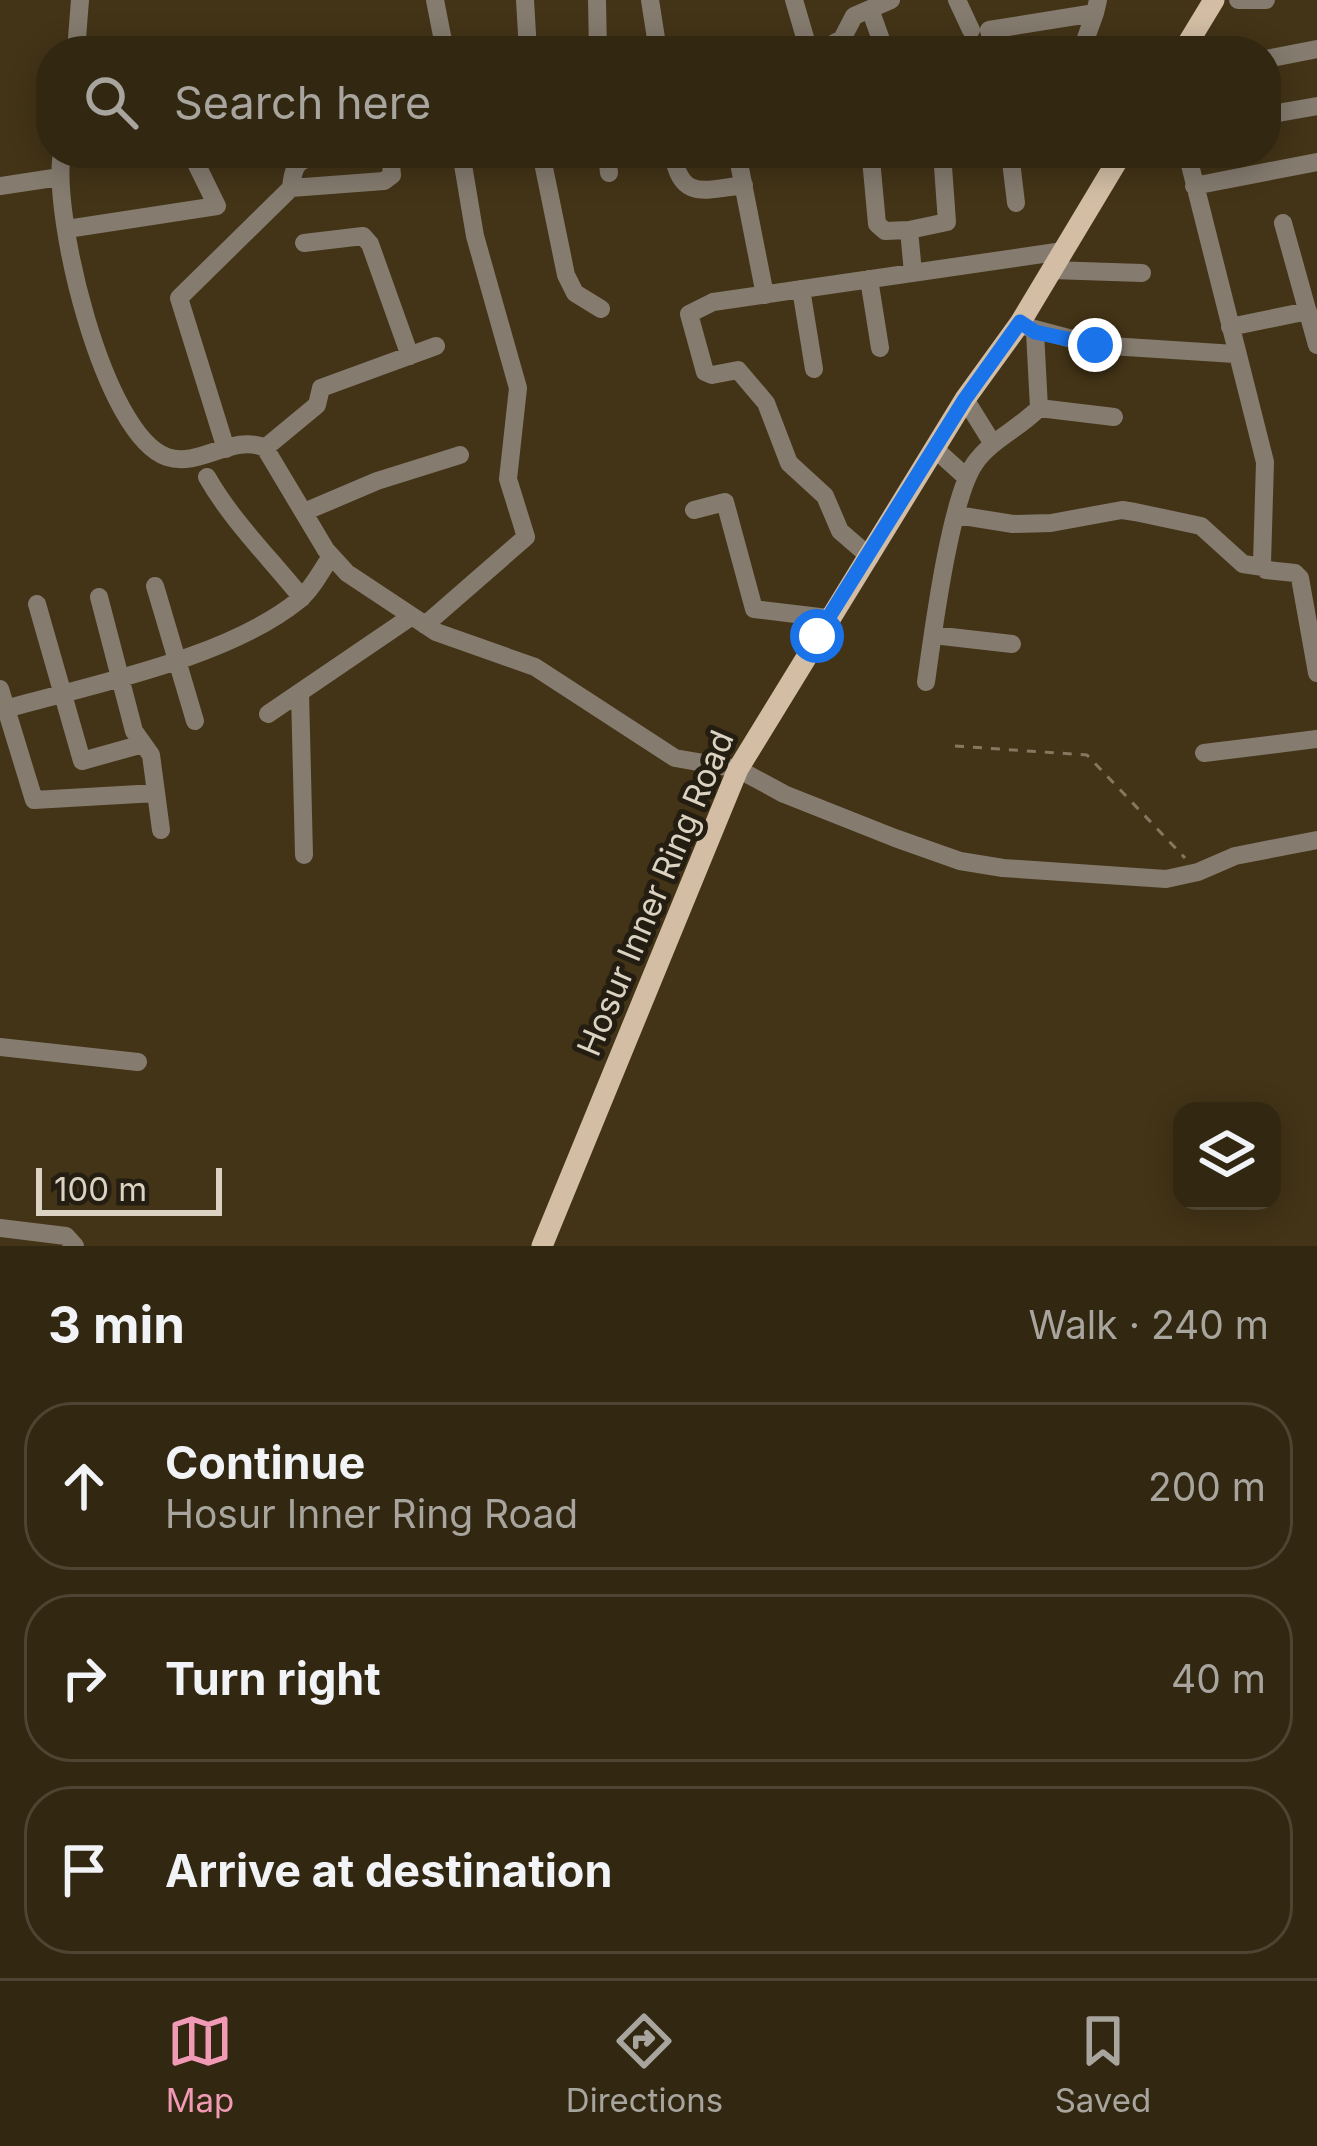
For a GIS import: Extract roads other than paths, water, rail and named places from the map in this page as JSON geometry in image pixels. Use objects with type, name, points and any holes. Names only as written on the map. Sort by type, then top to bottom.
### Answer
[{"type":"main road","points":[[1195,36],[1214,0]]},
{"type":"main road","name":"Hosur Inner Ring Road","points":[[542,1246],[738,769],[965,399],[1028,327],[1057,260],[1113,168]]},
{"type":"street","points":[[77,36],[80,0]]},
{"type":"street","points":[[435,0],[442,36]]},
{"type":"street","points":[[525,0],[527,36]]},
{"type":"street","points":[[597,0],[598,36]]},
{"type":"street","points":[[650,0],[655,36]]},
{"type":"street","points":[[794,0],[805,36]]},
{"type":"street","points":[[957,0],[971,30]]},
{"type":"street","points":[[1238,0],[1266,0]]},
{"type":"street","points":[[844,36],[854,16],[884,2],[885,36]]},
{"type":"street","points":[[1087,36],[1097,6]]},
{"type":"street","points":[[990,36],[989,30],[1097,6]]},
{"type":"street","points":[[1281,56],[1317,49]]},
{"type":"street","points":[[1281,113],[1317,106]]},
{"type":"street","points":[[1194,187],[1317,162]]},
{"type":"street","points":[[60,168],[67,229],[88,326],[108,386],[149,447],[178,460],[255,443],[265,448],[347,573],[419,621],[535,667],[675,758],[738,769],[784,794],[960,861],[1003,868],[1166,878],[1198,872],[1234,856],[1317,840]]},
{"type":"street","points":[[67,229],[218,206],[199,168]]},
{"type":"street","points":[[291,188],[295,168]]},
{"type":"street","points":[[226,449],[179,298],[291,188],[384,181],[392,175],[391,168]]},
{"type":"street","points":[[268,714],[419,621],[526,537],[508,479],[518,388],[475,236],[464,168]]},
{"type":"street","points":[[544,168],[566,275],[575,293],[601,309]]},
{"type":"street","points":[[675,168],[682,184],[704,190],[744,185]]},
{"type":"street","points":[[740,168],[765,295]]},
{"type":"street","points":[[873,168],[877,224],[884,232],[947,222],[943,168]]},
{"type":"street","points":[[1012,168],[1016,202]]},
{"type":"street","points":[[1190,168],[1265,462],[1263,567]]},
{"type":"street","points":[[0,187],[59,177]]},
{"type":"street","points":[[1283,224],[1317,345]]},
{"type":"street","points":[[909,230],[913,273]]},
{"type":"street","points":[[304,243],[363,236],[370,244],[410,356]]},
{"type":"street","points":[[870,556],[839,531],[825,496],[789,463],[766,403],[744,374],[739,370],[705,372],[689,319],[691,311],[713,302],[869,279],[1057,260],[1142,273]]},
{"type":"street","points":[[869,279],[880,348]]},
{"type":"street","points":[[801,289],[814,369]]},
{"type":"street","points":[[1231,327],[1307,311]]},
{"type":"street","points":[[1039,408],[1028,327],[1095,345],[1235,354]]},
{"type":"street","points":[[265,448],[317,405],[321,388],[436,346]]},
{"type":"street","points":[[965,399],[993,444]]},
{"type":"street","points":[[926,682],[966,477],[993,444],[1039,408],[1114,417]]},
{"type":"street","points":[[935,449],[966,477]]},
{"type":"street","points":[[304,512],[377,481],[460,455]]},
{"type":"street","points":[[207,477],[227,511],[302,598]]},
{"type":"street","points":[[694,510],[725,502],[754,609],[828,618]]},
{"type":"street","points":[[957,515],[1013,524],[1051,523],[1115,511],[1201,526],[1244,564],[1308,579],[1317,673]]},
{"type":"street","points":[[6,710],[177,661],[261,625],[302,598],[332,556]]},
{"type":"street","points":[[154,586],[195,722]]},
{"type":"street","points":[[99,597],[134,730],[151,755],[161,830]]},
{"type":"street","points":[[37,604],[82,761],[80,798]]},
{"type":"street","points":[[933,634],[1012,644]]},
{"type":"street","points":[[0,689],[30,794],[39,802],[156,793]]},
{"type":"street","points":[[300,692],[304,855]]},
{"type":"street","points":[[1204,753],[1317,739]]},
{"type":"street","points":[[82,761],[143,745]]},
{"type":"street","points":[[0,1047],[138,1062]]},
{"type":"street","points":[[0,1228],[66,1236],[75,1246]]}]
